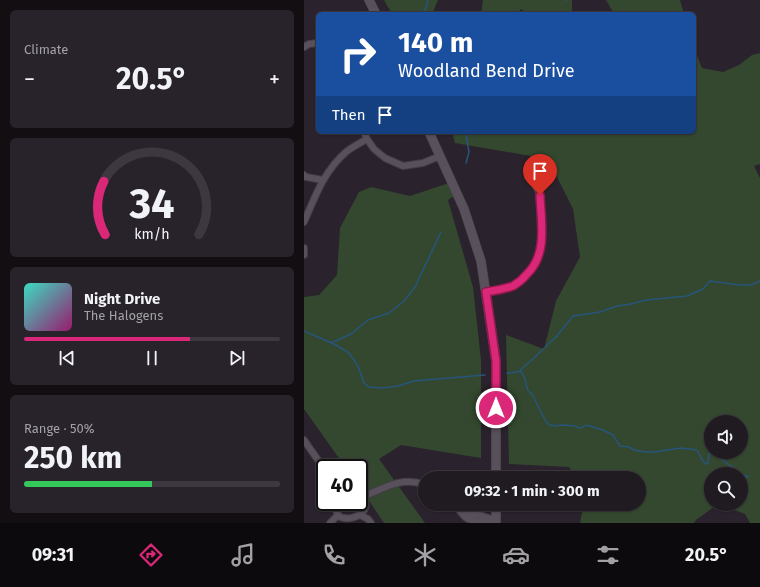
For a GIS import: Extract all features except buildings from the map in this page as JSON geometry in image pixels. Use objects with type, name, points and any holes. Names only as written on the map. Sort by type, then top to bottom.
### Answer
[{"type":"street","points":[[369,0],[375,12]]},
{"type":"street","points":[[306,46],[316,44]]},
{"type":"street","points":[[365,134],[374,149],[385,158],[403,166],[423,163],[440,156]]},
{"type":"street","points":[[430,134],[464,209],[481,260],[496,361],[496,471]]},
{"type":"street","points":[[304,222],[322,180],[339,159],[367,139]]},
{"type":"street","points":[[304,175],[306,177],[322,180]]},
{"type":"street","points":[[486,292],[513,286],[522,280],[531,270],[541,250],[540,195],[532,178]]},
{"type":"street","points":[[304,248],[304,255]]},
{"type":"street","points":[[304,440],[317,459]]},
{"type":"street","points":[[368,492],[393,483],[418,482]]},
{"type":"street","points":[[336,511],[338,515],[346,520],[355,521],[362,516],[365,511]]},
{"type":"street","points":[[460,511],[469,520],[482,522],[496,522],[496,511]]},
{"type":"street","points":[[330,523],[338,515]]},
{"type":"street","points":[[362,516],[368,519],[371,523]]},
{"type":"green space","points":[[384,0],[438,0],[433,12],[391,12]]},
{"type":"green space","points":[[483,0],[572,0],[572,12],[525,12],[521,9],[518,12],[481,12]]},
{"type":"green space","points":[[606,0],[680,0],[683,12],[613,12]]},
{"type":"green space","points":[[696,53],[702,68],[723,72],[739,65],[752,55],[760,53],[760,164],[754,166],[760,178],[760,523],[750,523],[745,514],[737,511],[748,511],[748,467],[704,467],[704,511],[708,511],[694,523],[580,523],[582,511],[646,511],[646,471],[572,471],[569,467],[509,464],[506,335],[544,349],[556,301],[580,257],[573,209],[548,159],[455,143],[453,134],[696,134]]},
{"type":"green space","points":[[449,183],[454,196],[448,200],[473,287],[481,360],[481,458],[401,445],[379,459],[425,523],[384,523],[368,499],[368,459],[340,459],[304,409],[304,297],[319,295],[337,275],[340,228],[359,192],[371,187],[410,196]]},
{"type":"waterway","points":[[425,12],[428,0]]},
{"type":"waterway","points":[[466,134],[469,152],[466,163]]},
{"type":"waterway","points":[[331,343],[351,334],[368,320],[389,313],[404,301],[415,287],[441,232]]},
{"type":"waterway","points":[[507,373],[518,372],[556,337],[573,316],[600,312],[617,306],[646,300],[687,296],[703,289],[710,281],[740,285],[751,285],[760,281]]},
{"type":"waterway","points":[[304,331],[336,345],[349,353],[358,366],[364,383],[369,387],[382,388],[398,386],[414,381],[485,375]]},
{"type":"waterway","points":[[520,370],[525,378],[528,390],[532,394],[546,422],[550,425],[576,426],[578,428],[586,425],[603,430],[613,435],[620,446],[629,447],[634,450],[654,452],[681,448],[697,450],[706,464],[708,463],[708,459]]},
{"type":"waterway","points":[[721,459],[732,467]]},
{"type":"route","points":[[496,408],[496,361],[486,292],[513,286],[522,280],[536,262],[541,250],[540,195]]}]
